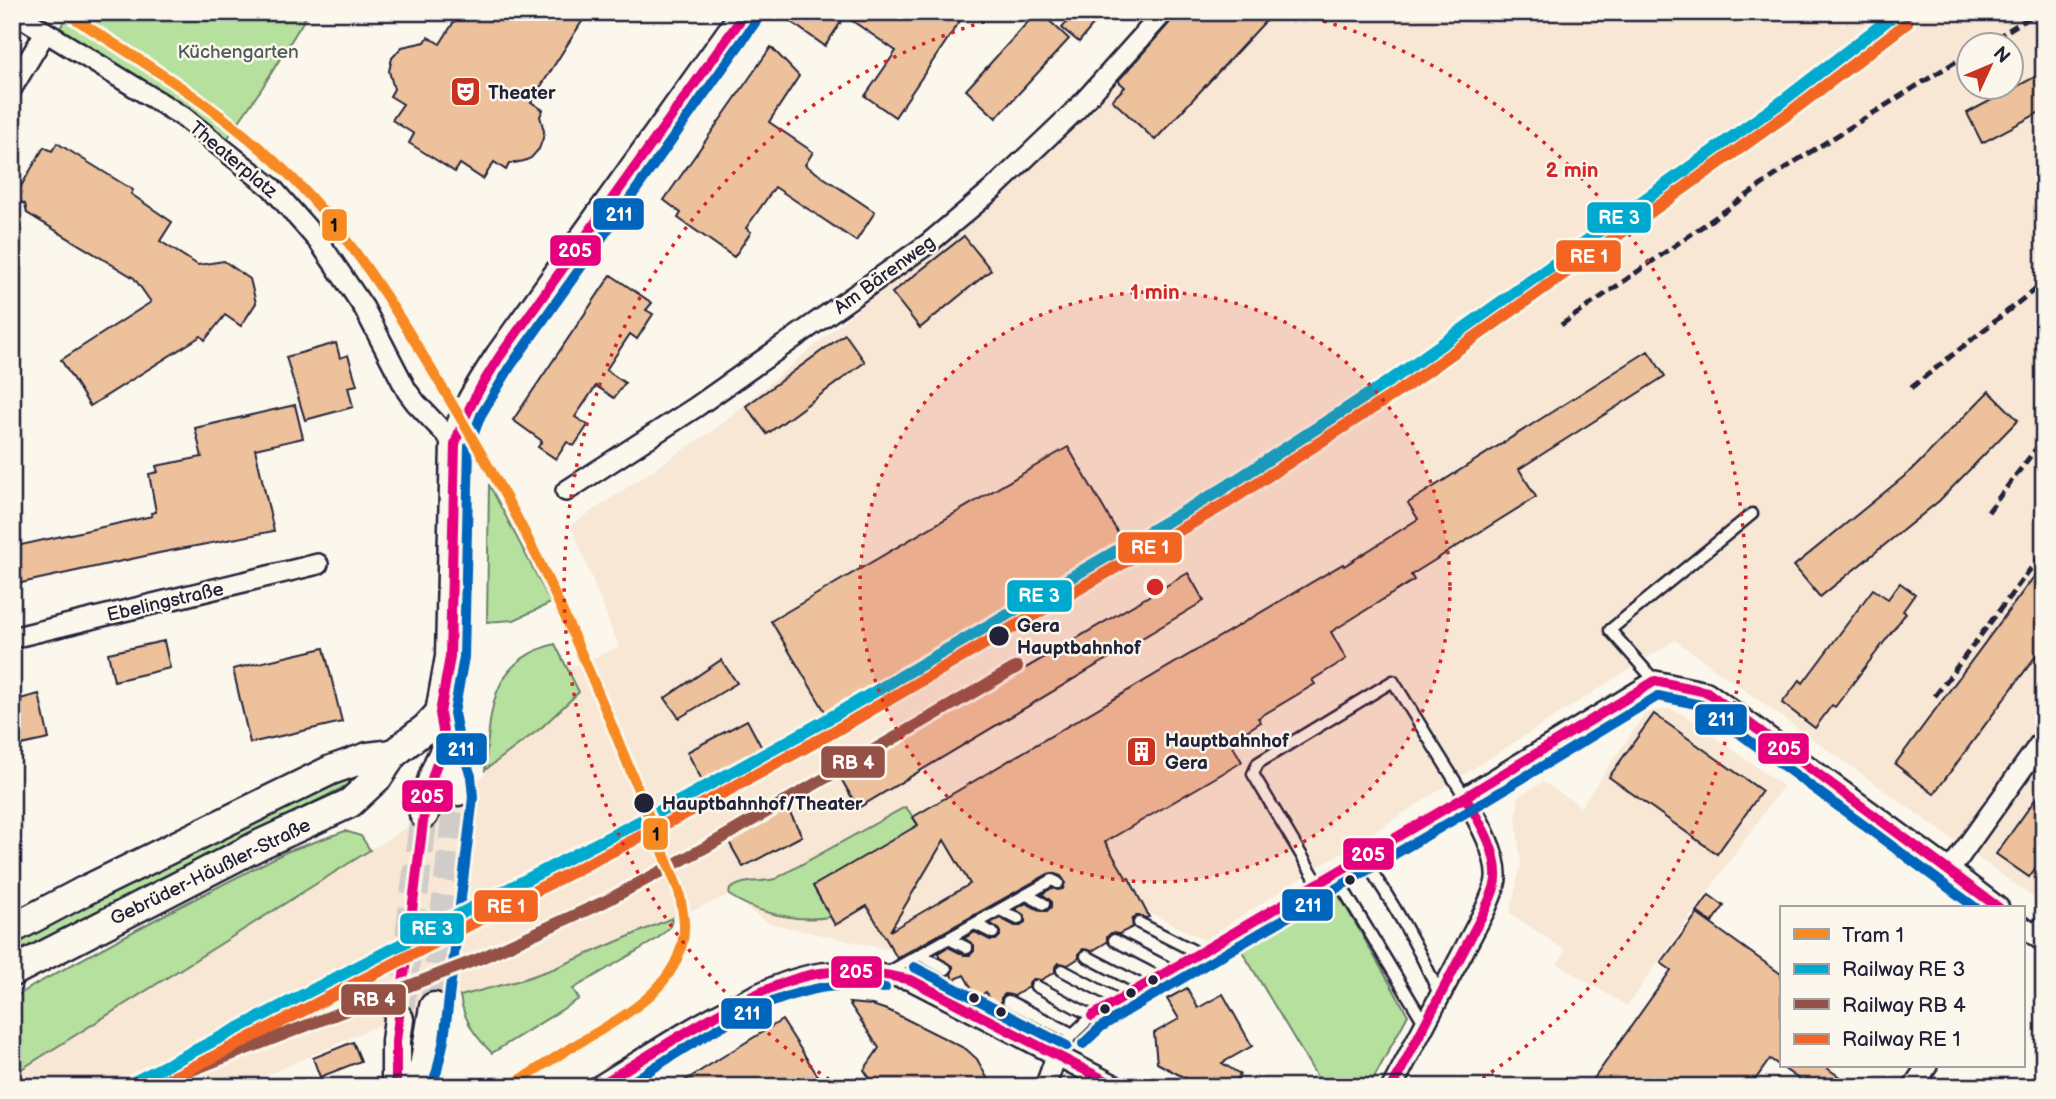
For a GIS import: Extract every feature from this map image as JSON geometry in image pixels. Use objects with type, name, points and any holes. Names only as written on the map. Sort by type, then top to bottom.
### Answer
[{"type":"main road","points":[[458,792],[453,764],[446,749],[440,713],[450,657],[455,444],[467,408],[494,366],[746,12]]},
{"type":"main road","name":"Gebrüder-Häußler-Straße","points":[[12,972],[250,849],[350,803],[377,777],[393,754],[426,728],[440,713]]},
{"type":"main road","points":[[424,814],[436,766],[446,749]]},
{"type":"main road","name":"Gebrüder-Häußler-Straße","points":[[12,929],[331,770],[368,757],[393,754]]},
{"type":"main road","points":[[416,1087],[424,1068],[434,1007]]},
{"type":"main road","points":[[396,1087],[399,1019]]},
{"type":"street","name":"Theaterplatz","points":[[13,12],[182,116],[272,188],[320,243],[364,308],[407,391],[455,444]]},
{"type":"street","name":"Am Bärenweg","points":[[566,491],[696,407],[929,243],[993,189],[1078,108],[1164,12]]},
{"type":"street","points":[[12,88],[45,33]]},
{"type":"street","name":"Ebelingstraße","points":[[12,638],[318,564]]},
{"type":"street","points":[[1392,1087],[1485,911],[1496,880],[1494,858],[1465,797],[1655,681],[1707,692],[1995,906]]},
{"type":"street","points":[[1950,870],[2044,738]]},
{"type":"street","points":[[597,1087],[703,1020],[770,988],[821,973],[858,971],[911,980],[936,991],[1118,1087]]},
{"type":"street","points":[[1045,1087],[1057,1054]]},
{"type":"street","points":[[1913,1087],[1926,1068]]},
{"type":"lane","points":[[1655,681],[1610,630],[1752,514]]},
{"type":"lane","points":[[1057,1054],[1092,1016],[1465,797],[1393,681],[1291,741],[1258,763],[1253,774],[1318,883]]},
{"type":"lane","points":[[1362,857],[1429,972],[1440,996]]},
{"type":"lane","points":[[1334,874],[1425,1025]]},
{"type":"lane","points":[[886,974],[1052,880],[1058,883]]},
{"type":"lane","points":[[1027,895],[1044,904]]},
{"type":"lane","points":[[1000,910],[1018,919]]},
{"type":"lane","points":[[2033,934],[2044,918]]},
{"type":"lane","points":[[1139,923],[1198,953]]},
{"type":"lane","points":[[975,924],[993,933]]},
{"type":"lane","points":[[949,939],[967,948]]},
{"type":"lane","points":[[1114,940],[1170,969]]},
{"type":"lane","points":[[920,955],[946,969]]},
{"type":"lane","points":[[1086,956],[1143,986]]},
{"type":"lane","points":[[1062,970],[1118,1000]]},
{"type":"lane","points":[[1036,985],[1092,1016]]},
{"type":"lane","points":[[1008,1001],[1073,1034]]},
{"type":"shaded area","points":[[1164,12],[2044,12],[2044,905],[1675,640],[1204,940],[1054,864],[895,951],[768,923],[729,895],[554,969],[460,996],[375,1027],[240,1087],[12,1087],[12,1075],[484,776],[485,770],[561,710],[578,692],[568,668],[619,647],[571,525],[718,427],[1059,145]]},
{"type":"shaded area","points":[[1667,709],[1683,714],[1783,786],[1627,1006],[1558,964],[1566,951],[1510,913],[1521,865],[1516,818],[1519,796],[1543,782],[1581,807],[1644,715]]},
{"type":"green space","name":"Küchengarten","points":[[69,12],[309,12],[227,139],[59,30]]},
{"type":"green space","points":[[489,484],[551,603],[514,620],[487,622]]},
{"type":"green space","points":[[555,644],[579,692],[541,728],[485,770],[492,710],[505,676],[533,652]]},
{"type":"green space","points":[[349,779],[350,783],[338,790],[12,957],[12,943],[225,835]]},
{"type":"green space","points":[[905,807],[927,841],[902,835],[813,886],[830,917],[778,915],[752,907],[729,895],[730,889],[740,884],[775,879]]},
{"type":"green space","points":[[345,831],[361,836],[370,850],[12,1075],[12,999],[173,910],[286,852]]},
{"type":"green space","points":[[1339,895],[1408,1015],[1369,1087],[1323,1087],[1242,951]]},
{"type":"green space","points":[[672,918],[670,927],[657,939],[573,989],[579,999],[492,1053],[467,1021],[460,996],[553,969]]},
{"type":"building","name":"Theater","points":[[460,12],[588,12],[531,102],[543,110],[540,116],[544,131],[539,149],[531,158],[509,164],[506,170],[494,162],[483,179],[460,164],[455,172],[409,143],[414,134],[392,120],[403,104],[390,96],[394,89],[389,71],[392,58],[402,47],[425,42],[428,37],[440,44]]},
{"type":"building","points":[[777,12],[966,12],[895,117],[865,96],[896,51],[845,16],[825,46]]},
{"type":"building","points":[[1037,12],[1069,39],[996,118],[966,90]]},
{"type":"building","points":[[1075,12],[1104,12],[1079,42],[1062,28]]},
{"type":"building","points":[[1179,12],[1274,12],[1155,140],[1112,100],[1125,87],[1118,81]]},
{"type":"building","points":[[771,47],[799,76],[769,122],[813,152],[805,165],[875,212],[856,241],[775,187],[746,228],[751,232],[734,257],[678,218],[681,213],[664,200]]},
{"type":"building","points":[[2044,72],[2044,110],[1982,143],[1967,113],[1988,102],[2024,102],[2024,83]]},
{"type":"building","points":[[57,143],[133,190],[131,194],[172,222],[160,241],[198,265],[224,261],[250,279],[256,303],[241,326],[225,315],[205,340],[201,336],[90,406],[61,360],[151,302],[134,278],[27,213],[25,204],[14,198],[44,147],[52,151]]},
{"type":"building","points":[[964,236],[991,270],[920,328],[892,293]]},
{"type":"building","points":[[611,275],[652,303],[646,310],[653,314],[637,339],[630,334],[606,370],[625,383],[614,398],[596,386],[575,417],[588,425],[574,446],[567,442],[556,459],[538,447],[542,441],[513,420]]},
{"type":"building","points":[[845,334],[865,362],[767,434],[746,406]]},
{"type":"building","points":[[336,343],[340,358],[348,355],[357,385],[348,387],[353,407],[305,420],[286,357]]},
{"type":"building","points":[[1648,351],[1665,376],[1519,469],[1536,497],[1411,575],[1414,580],[1331,632],[1346,659],[1312,680],[1315,684],[1258,718],[1261,722],[1230,741],[1242,762],[1105,842],[1127,879],[1129,878],[1149,917],[1136,916],[1132,920],[1133,927],[1119,934],[1111,933],[1107,942],[1092,951],[1083,949],[1079,958],[1068,965],[1059,963],[1055,972],[1041,980],[1033,979],[1029,987],[1014,996],[1005,994],[1001,998],[1001,1004],[994,1008],[986,992],[977,998],[964,975],[954,980],[951,975],[953,966],[940,958],[938,953],[948,947],[970,955],[974,951],[974,945],[964,938],[975,932],[990,940],[996,940],[1000,936],[1000,930],[990,923],[1000,918],[1015,926],[1021,926],[1025,922],[1025,916],[1015,909],[1026,903],[1041,911],[1047,911],[1051,907],[1051,901],[1042,894],[1052,888],[1063,889],[1065,882],[1061,876],[1048,874],[897,958],[867,906],[835,925],[813,886],[918,825],[913,817],[1343,564],[1344,566],[1418,519],[1408,503]],"holes":[[[944,840],[970,884],[890,931]]]},
{"type":"building","points":[[1989,391],[2018,420],[1939,501],[1820,597],[1794,566],[1912,470]]},
{"type":"building","points":[[295,405],[303,438],[255,449],[274,531],[12,585],[12,547],[152,516],[151,513],[156,512],[149,474],[158,472],[156,466],[202,457],[195,428]]},
{"type":"building","points":[[1068,447],[1125,545],[829,718],[771,621]]},
{"type":"building","points":[[2044,563],[2044,645],[1934,794],[1895,764]]},
{"type":"building","points":[[1188,573],[1204,601],[858,808],[840,777]]},
{"type":"building","points":[[1900,583],[1915,594],[1903,611],[1906,613],[1835,707],[1832,705],[1815,728],[1782,703],[1800,680],[1803,683],[1873,589],[1888,599]]},
{"type":"building","points":[[164,641],[170,668],[114,681],[108,653]]},
{"type":"building","points":[[324,648],[342,722],[250,743],[233,669]]},
{"type":"building","points":[[721,660],[737,683],[679,718],[665,698]]},
{"type":"building","points":[[39,694],[49,739],[12,747],[12,701]]},
{"type":"building","points":[[1654,714],[1762,791],[1717,854],[1609,777]]},
{"type":"building","points":[[747,720],[763,750],[703,782],[687,752]]},
{"type":"building","points":[[2044,787],[2044,856],[2029,877],[1996,854]]},
{"type":"building","points":[[787,807],[802,836],[743,867],[729,842]]},
{"type":"building","points":[[1709,895],[1724,906],[1712,923],[1697,912]]},
{"type":"building","points":[[1697,914],[1780,973],[1780,1066],[1770,1059],[1750,1087],[1588,1087],[1671,970],[1661,963]]},
{"type":"building","points":[[1187,988],[1198,1008],[1223,994],[1252,1046],[1222,1063],[1240,1074],[1233,1087],[1202,1087],[1157,1063],[1154,1033],[1179,1019],[1167,999]]},
{"type":"building","points":[[849,1003],[872,1005],[890,1011],[966,1049],[977,1059],[992,1087],[876,1087],[864,1070],[879,1048]]},
{"type":"building","points":[[782,1020],[825,1087],[675,1087],[719,1059]]},
{"type":"building","points":[[353,1042],[361,1061],[320,1077],[313,1058]]},
{"type":"building","points":[[1783,1068],[1827,1068],[1854,1087],[1810,1087]]},
{"type":"tunnel","points":[[434,1007],[458,791]]},
{"type":"tunnel","points":[[399,1019],[424,814]]},
{"type":"railway","points":[[2006,32],[2038,12]]},
{"type":"railway","points":[[1561,325],[1796,161],[1954,63]]},
{"type":"railway","points":[[1911,388],[2044,282]]},
{"type":"railway","points":[[1988,512],[2044,438]]},
{"type":"railway","points":[[1935,696],[2044,551]]},
{"type":"tram line","name":"1","points":[[64,12],[176,84],[255,144],[305,191],[350,245],[409,332],[509,503],[570,627],[607,714],[679,891],[684,924],[682,944],[676,962],[666,978],[638,1005],[508,1087]]},
{"type":"transit line","name":"205","points":[[396,1087],[396,1041],[424,814],[436,766],[446,749],[440,713],[450,657],[455,444],[469,409],[500,356],[746,12]]},
{"type":"transit line","points":[[124,1087],[687,797],[821,723],[1221,490],[1397,376],[1780,103],[1898,12]]},
{"type":"transit line","name":"211","points":[[431,1087],[444,1040],[473,797],[471,776],[460,745],[454,713],[464,657],[469,446],[481,415],[512,364],[757,20]]},
{"type":"transit line","points":[[155,1087],[694,809],[828,735],[1228,502],[1405,387],[1788,114],[1907,23]]},
{"type":"transit line","points":[[148,1087],[481,958],[606,901],[708,846],[1017,667]]},
{"type":"transit line","name":"205","points":[[1092,1016],[1465,797],[1655,681],[1707,692],[1996,906]]},
{"type":"transit line","name":"211","points":[[1083,1044],[1101,1027],[1125,1012],[1472,809],[1658,696],[1701,705],[1973,906]]},
{"type":"transit line","name":"205","points":[[1392,1087],[1485,910],[1494,887],[1496,868],[1491,847],[1465,797]]},
{"type":"transit line","name":"211","points":[[914,967],[1067,1046]]},
{"type":"transit line","name":"205","points":[[597,1087],[740,1002],[779,984],[821,973],[844,971],[911,980],[1118,1087]]},
{"type":"transit line","name":"211","points":[[624,1087],[718,1028],[769,1003],[794,994],[828,987],[885,988]]},
{"type":"place","name":"Theater","points":[[465,92]]},
{"type":"place","name":"Gera Hauptbahnhof","points":[[999,636]]},
{"type":"place","name":"Hauptbahnhof Gera","points":[[1142,751]]},
{"type":"place","name":"Hauptbahnhof/Theater","points":[[644,803]]}]
